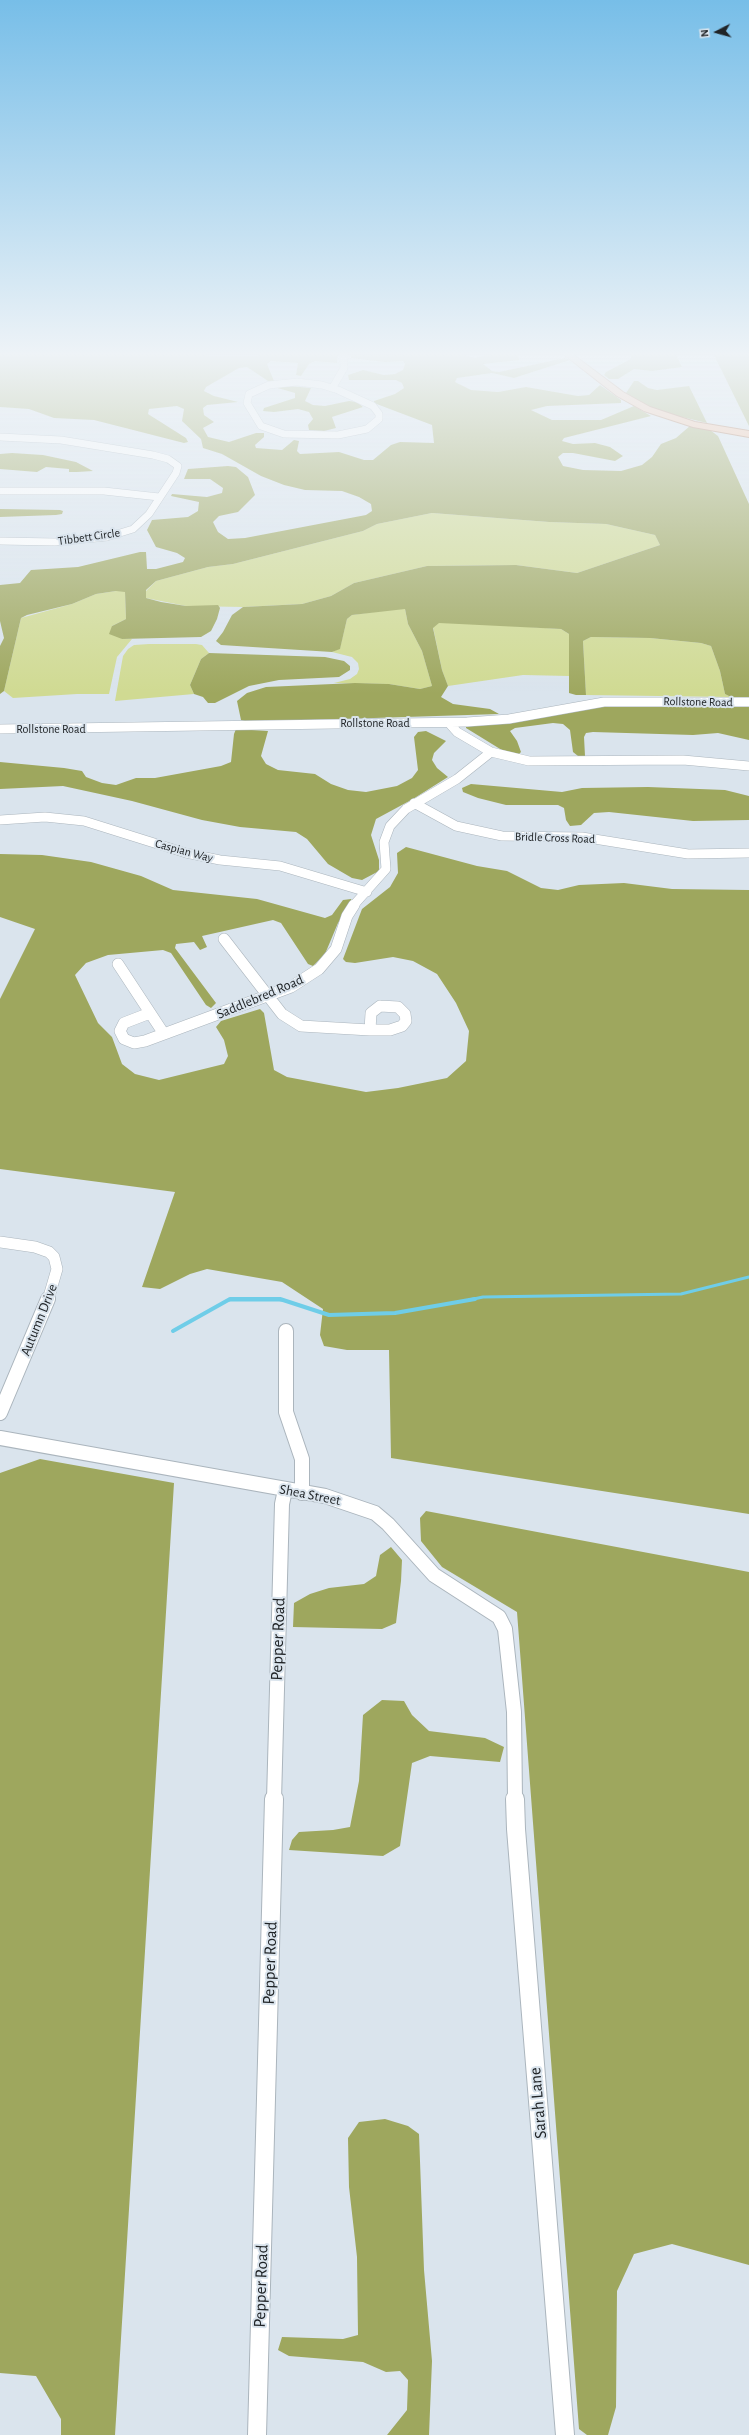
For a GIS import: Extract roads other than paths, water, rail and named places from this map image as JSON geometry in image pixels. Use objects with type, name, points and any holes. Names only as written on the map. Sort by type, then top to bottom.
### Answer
[{"type":"street","name":"Tibbett Circle","points":[[0,541],[36,544],[117,534],[140,525],[178,469],[178,467]]},
{"type":"street","points":[[0,491],[104,491],[159,497]]},
{"type":"street","name":"Rollstone Road","points":[[0,728],[449,723],[502,720],[610,702],[749,702]]},
{"type":"street","points":[[449,723],[457,732],[491,752],[506,757],[548,762],[668,760],[716,762],[749,766]]},
{"type":"street","name":"Saddlebred Road","points":[[150,1013],[124,1023],[121,1027],[121,1035],[128,1041],[140,1043],[267,996],[304,980],[329,959],[340,939],[347,916],[353,906],[386,869],[384,842],[390,826],[398,816],[414,803],[457,779],[491,752]]},
{"type":"street","name":"Bridle Cross Road","points":[[414,803],[456,826],[502,836],[582,837],[688,854],[749,852]]},
{"type":"street","name":"Caspian Way","points":[[0,820],[45,817],[84,821],[192,855],[235,862],[280,866],[367,892]]},
{"type":"street","points":[[224,939],[267,996],[282,1014],[292,1023],[301,1026],[370,1030]]},
{"type":"street","points":[[118,964],[164,1034]]},
{"type":"street","name":"Autumn Drive","points":[[0,1242],[35,1247],[49,1252],[54,1257],[57,1269],[52,1290],[0,1413]]},
{"type":"street","points":[[286,1331],[286,1412],[302,1459],[302,1493]]},
{"type":"street","name":"Shea Street","points":[[0,1438],[324,1496],[375,1513],[434,1575],[499,1617],[505,1629],[508,1644],[516,1770]]},
{"type":"street","name":"Pepper Road","points":[[257,2435],[282,1504],[285,1490]]},
{"type":"street","name":"Sarah Lane","points":[[516,1770],[516,1829],[564,2435]]},
{"type":"waterway","points":[[469,1300],[483,1297],[681,1294],[749,1277]]},
{"type":"waterway","points":[[173,1331],[230,1299],[280,1299],[329,1315],[395,1313],[475,1299]]},
{"type":"waterway","points":[[229,1300],[282,1300]]}]
